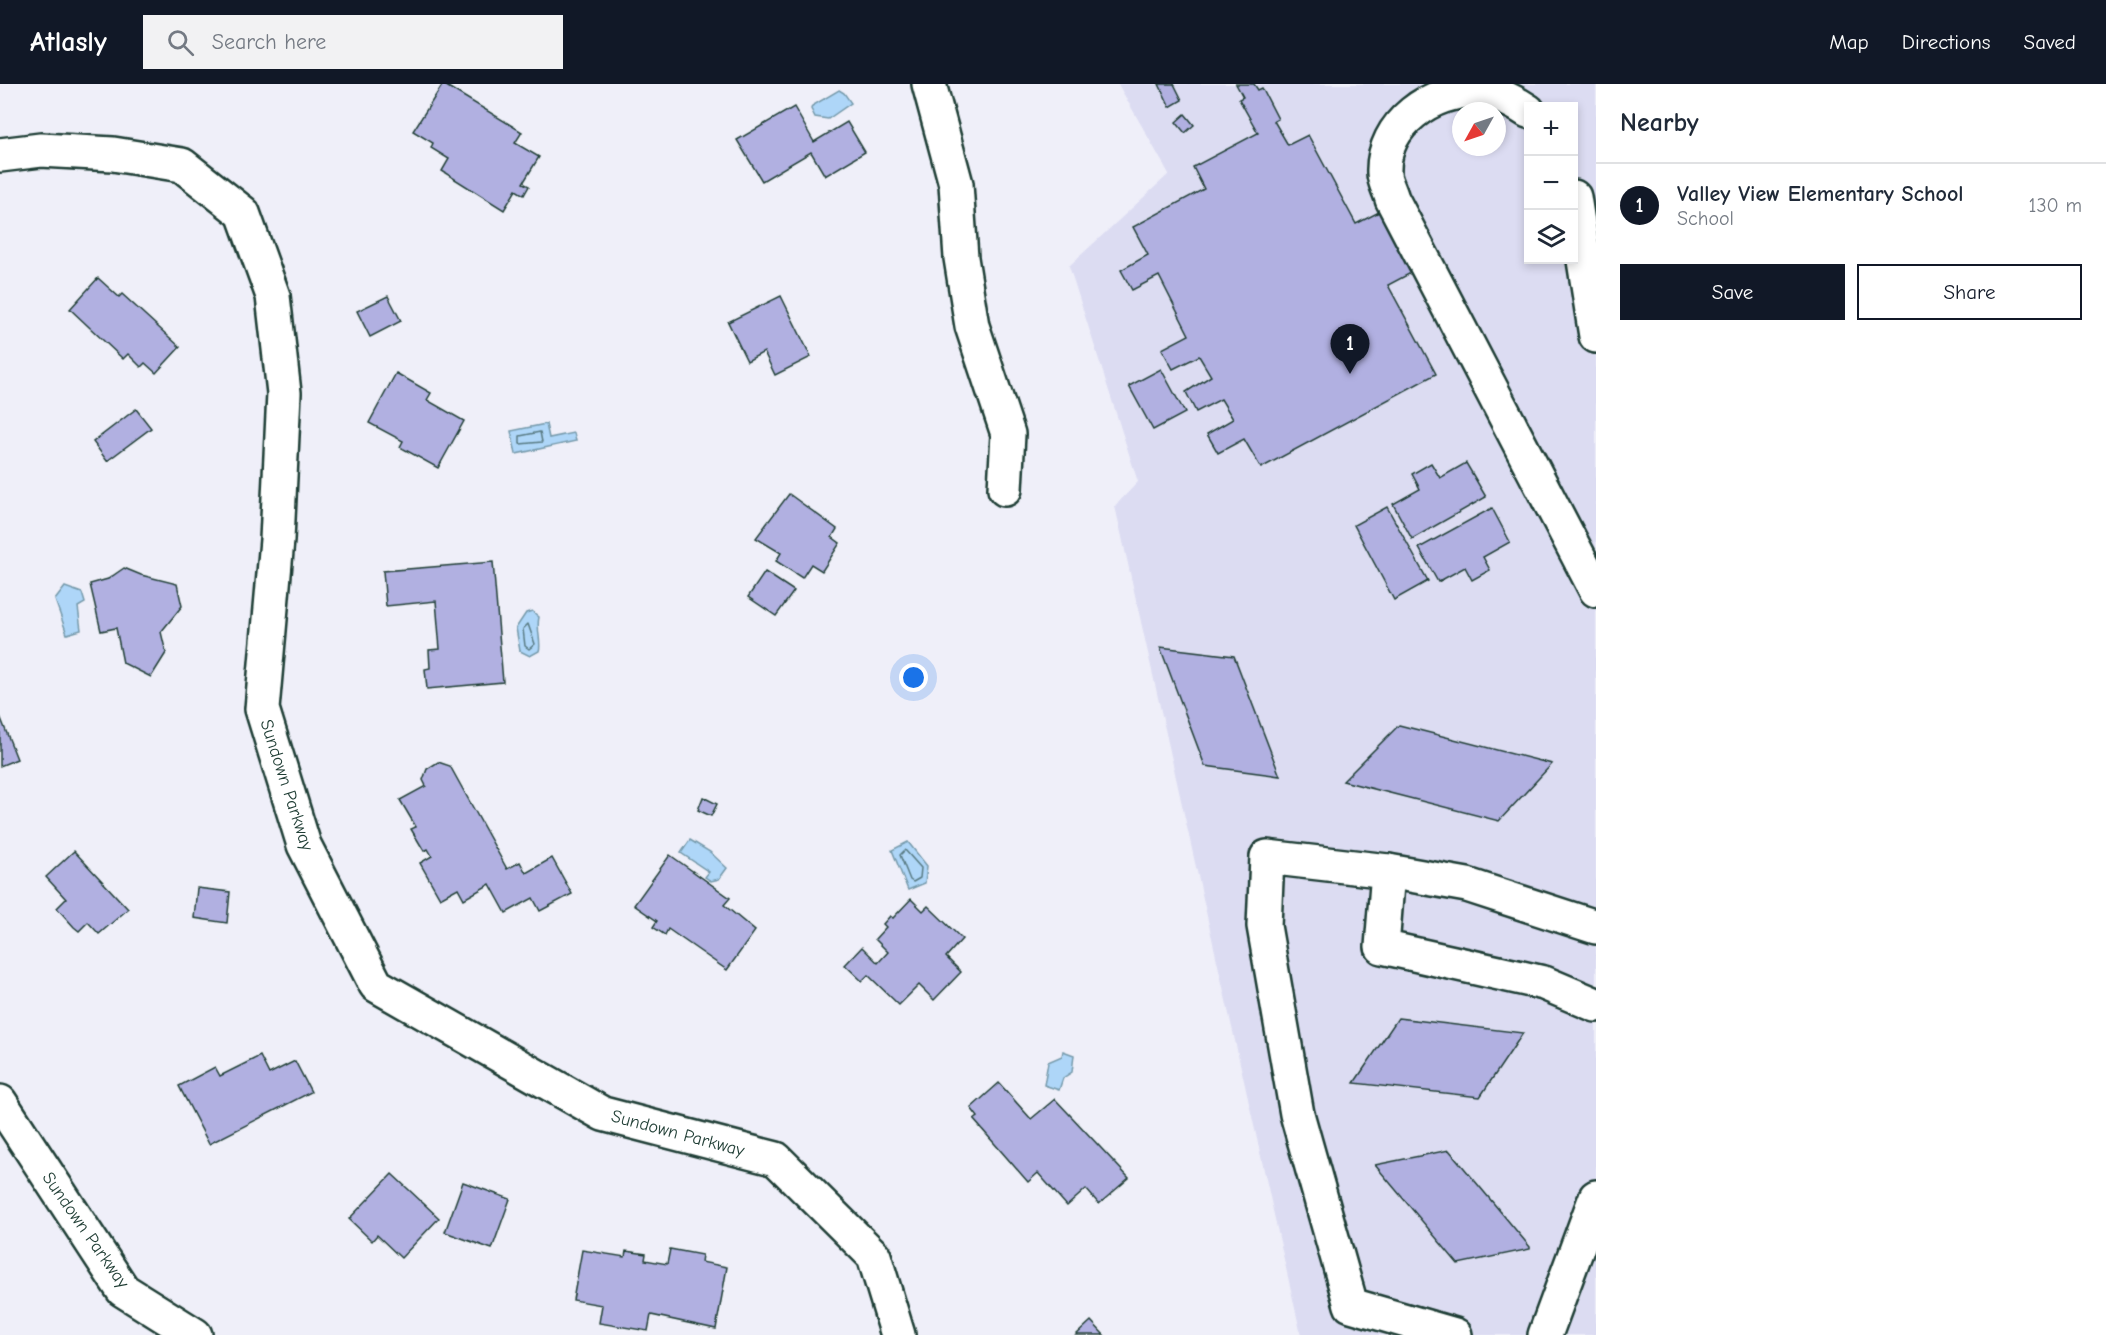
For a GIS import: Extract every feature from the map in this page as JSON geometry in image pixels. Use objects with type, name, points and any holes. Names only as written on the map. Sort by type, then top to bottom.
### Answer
[{"type":"street","points":[[929,84],[956,184],[960,258],[972,326],[1008,434],[1005,489]]},
{"type":"street","points":[[1524,108],[1511,99],[1478,91],[1446,94],[1412,112],[1387,148],[1384,174],[1392,199],[1596,591]]},
{"type":"street","name":"Sundown Parkway","points":[[0,155],[41,150],[113,154],[182,165],[243,213],[273,296],[284,393],[277,540],[262,709],[304,845],[376,985],[603,1114],[776,1159],[874,1256],[898,1335]]},
{"type":"street","points":[[1576,210],[1596,336]]},
{"type":"street","points":[[1455,1335],[1351,1305],[1297,1114],[1264,926],[1267,857],[1388,871],[1467,885],[1596,927]]},
{"type":"street","points":[[1388,871],[1382,947],[1544,983],[1596,1005]]},
{"type":"street","name":"Sundown Parkway","points":[[0,1102],[123,1290],[195,1335]]},
{"type":"street","points":[[1545,1335],[1596,1197]]},
{"type":"shaded area","points":[[1118,84],[1596,84],[1596,1335],[1301,1335],[1115,506],[1138,482],[1069,266],[1169,174]]},
{"type":"water","points":[[839,90],[851,103],[828,119],[815,117],[812,106]]},
{"type":"water","points":[[546,424],[549,438],[574,433],[576,441],[516,454],[511,431]]},
{"type":"water","points":[[65,587],[82,593],[85,603],[78,607],[81,630],[67,634],[55,600]]},
{"type":"water","points":[[532,611],[539,617],[540,648],[530,656],[520,651],[516,628],[526,613]]},
{"type":"water","points":[[690,840],[710,852],[727,868],[719,879],[711,881],[705,877],[709,872],[681,853]]},
{"type":"water","points":[[908,842],[927,866],[925,883],[908,890],[892,850]]},
{"type":"water","points":[[1063,1051],[1074,1055],[1072,1072],[1063,1078],[1059,1090],[1044,1085],[1048,1062],[1062,1056]]},
{"type":"building","points":[[443,84],[522,132],[515,143],[539,157],[523,183],[529,186],[524,195],[516,190],[504,210],[442,171],[449,159],[431,148],[433,143],[413,131]]},
{"type":"building","points":[[1159,84],[1174,84],[1182,100],[1170,107]]},
{"type":"building","points":[[1236,84],[1254,84],[1258,90],[1262,88],[1278,119],[1274,121],[1288,145],[1308,135],[1356,224],[1379,212],[1411,273],[1388,285],[1436,374],[1261,468],[1244,439],[1218,453],[1207,434],[1233,419],[1221,399],[1196,412],[1186,392],[1211,376],[1199,356],[1173,369],[1162,349],[1189,335],[1159,276],[1132,290],[1121,270],[1148,255],[1133,227],[1204,189],[1193,167],[1258,133],[1239,99],[1243,97]]},
{"type":"building","points":[[794,107],[814,142],[847,122],[865,152],[825,176],[811,152],[762,181],[737,140]]},
{"type":"building","points":[[1185,114],[1194,125],[1185,133],[1176,122]]},
{"type":"building","points":[[98,278],[119,297],[122,294],[180,347],[156,373],[145,363],[141,367],[128,354],[123,359],[70,309]]},
{"type":"building","points":[[388,296],[401,321],[370,337],[357,311]]},
{"type":"building","points":[[781,296],[811,357],[775,375],[764,352],[747,361],[728,322]]},
{"type":"building","points":[[1161,369],[1185,413],[1153,430],[1129,386]]},
{"type":"building","points":[[396,373],[431,393],[427,400],[464,421],[438,468],[400,447],[403,441],[369,423]]},
{"type":"building","points":[[136,409],[151,428],[107,461],[93,442]]},
{"type":"building","points":[[1431,463],[1440,478],[1466,463],[1486,497],[1412,539],[1393,504],[1420,489],[1412,474]]},
{"type":"building","points":[[789,494],[837,529],[832,537],[840,543],[822,571],[811,564],[802,578],[776,561],[781,553],[756,538]]},
{"type":"building","points":[[1387,507],[1428,581],[1394,600],[1354,525]]},
{"type":"building","points":[[1492,508],[1510,542],[1483,557],[1490,570],[1472,580],[1465,567],[1438,582],[1419,548]]},
{"type":"building","points":[[493,562],[503,682],[427,689],[425,669],[430,668],[429,650],[440,649],[436,601],[386,606],[383,571]]},
{"type":"building","points":[[124,568],[177,584],[182,606],[161,632],[166,653],[151,677],[123,663],[116,628],[101,631],[90,584],[108,579]]},
{"type":"building","points":[[765,572],[794,591],[776,616],[748,597]]},
{"type":"building","points":[[1160,647],[1234,656],[1280,776],[1205,766]]},
{"type":"building","points":[[0,716],[17,759],[0,766]]},
{"type":"building","points":[[1399,725],[1552,764],[1499,821],[1343,781]]},
{"type":"building","points":[[438,762],[450,766],[507,869],[520,862],[526,873],[552,858],[572,894],[540,911],[533,898],[506,913],[490,884],[464,899],[458,888],[440,898],[420,863],[432,856],[428,849],[424,851],[411,829],[416,827],[400,800],[426,786],[423,780],[427,769]]},
{"type":"building","points":[[703,797],[717,804],[711,816],[698,810]]},
{"type":"building","points":[[74,851],[128,909],[99,934],[88,922],[79,931],[74,927],[57,908],[66,899],[46,877]]},
{"type":"building","points":[[670,855],[730,898],[724,905],[755,931],[727,970],[668,929],[665,935],[653,927],[657,921],[634,905]]},
{"type":"building","points":[[197,888],[230,892],[227,923],[194,918]]},
{"type":"building","points":[[911,899],[923,911],[928,906],[962,939],[946,957],[961,972],[934,1000],[919,985],[899,1005],[868,975],[862,981],[845,965],[862,947],[878,963],[888,952],[875,939],[886,927],[883,924],[890,916],[893,918]]},
{"type":"building","points":[[1398,1018],[1523,1033],[1480,1097],[1354,1083]]},
{"type":"building","points":[[260,1056],[269,1074],[295,1061],[311,1092],[209,1144],[179,1086],[215,1067],[220,1076]]},
{"type":"building","points":[[999,1083],[1031,1119],[1055,1099],[1129,1178],[1099,1204],[1086,1189],[1067,1206],[1038,1173],[1028,1182],[974,1120],[978,1117],[971,1108]]},
{"type":"building","points":[[1449,1150],[1530,1249],[1458,1264],[1375,1165]]},
{"type":"building","points":[[392,1174],[439,1218],[401,1258],[377,1235],[372,1241],[349,1219]]},
{"type":"building","points":[[463,1182],[510,1199],[492,1249],[445,1232]]},
{"type":"building","points":[[670,1249],[702,1255],[701,1262],[727,1267],[716,1329],[651,1315],[648,1331],[599,1323],[602,1305],[573,1300],[582,1250],[625,1257],[626,1251],[646,1254],[645,1260],[667,1264]]},
{"type":"building","points":[[1091,1321],[1104,1335],[1076,1335]]},
{"type":"place","name":"Valley View Elementary School","points":[[1350,374]]}]
